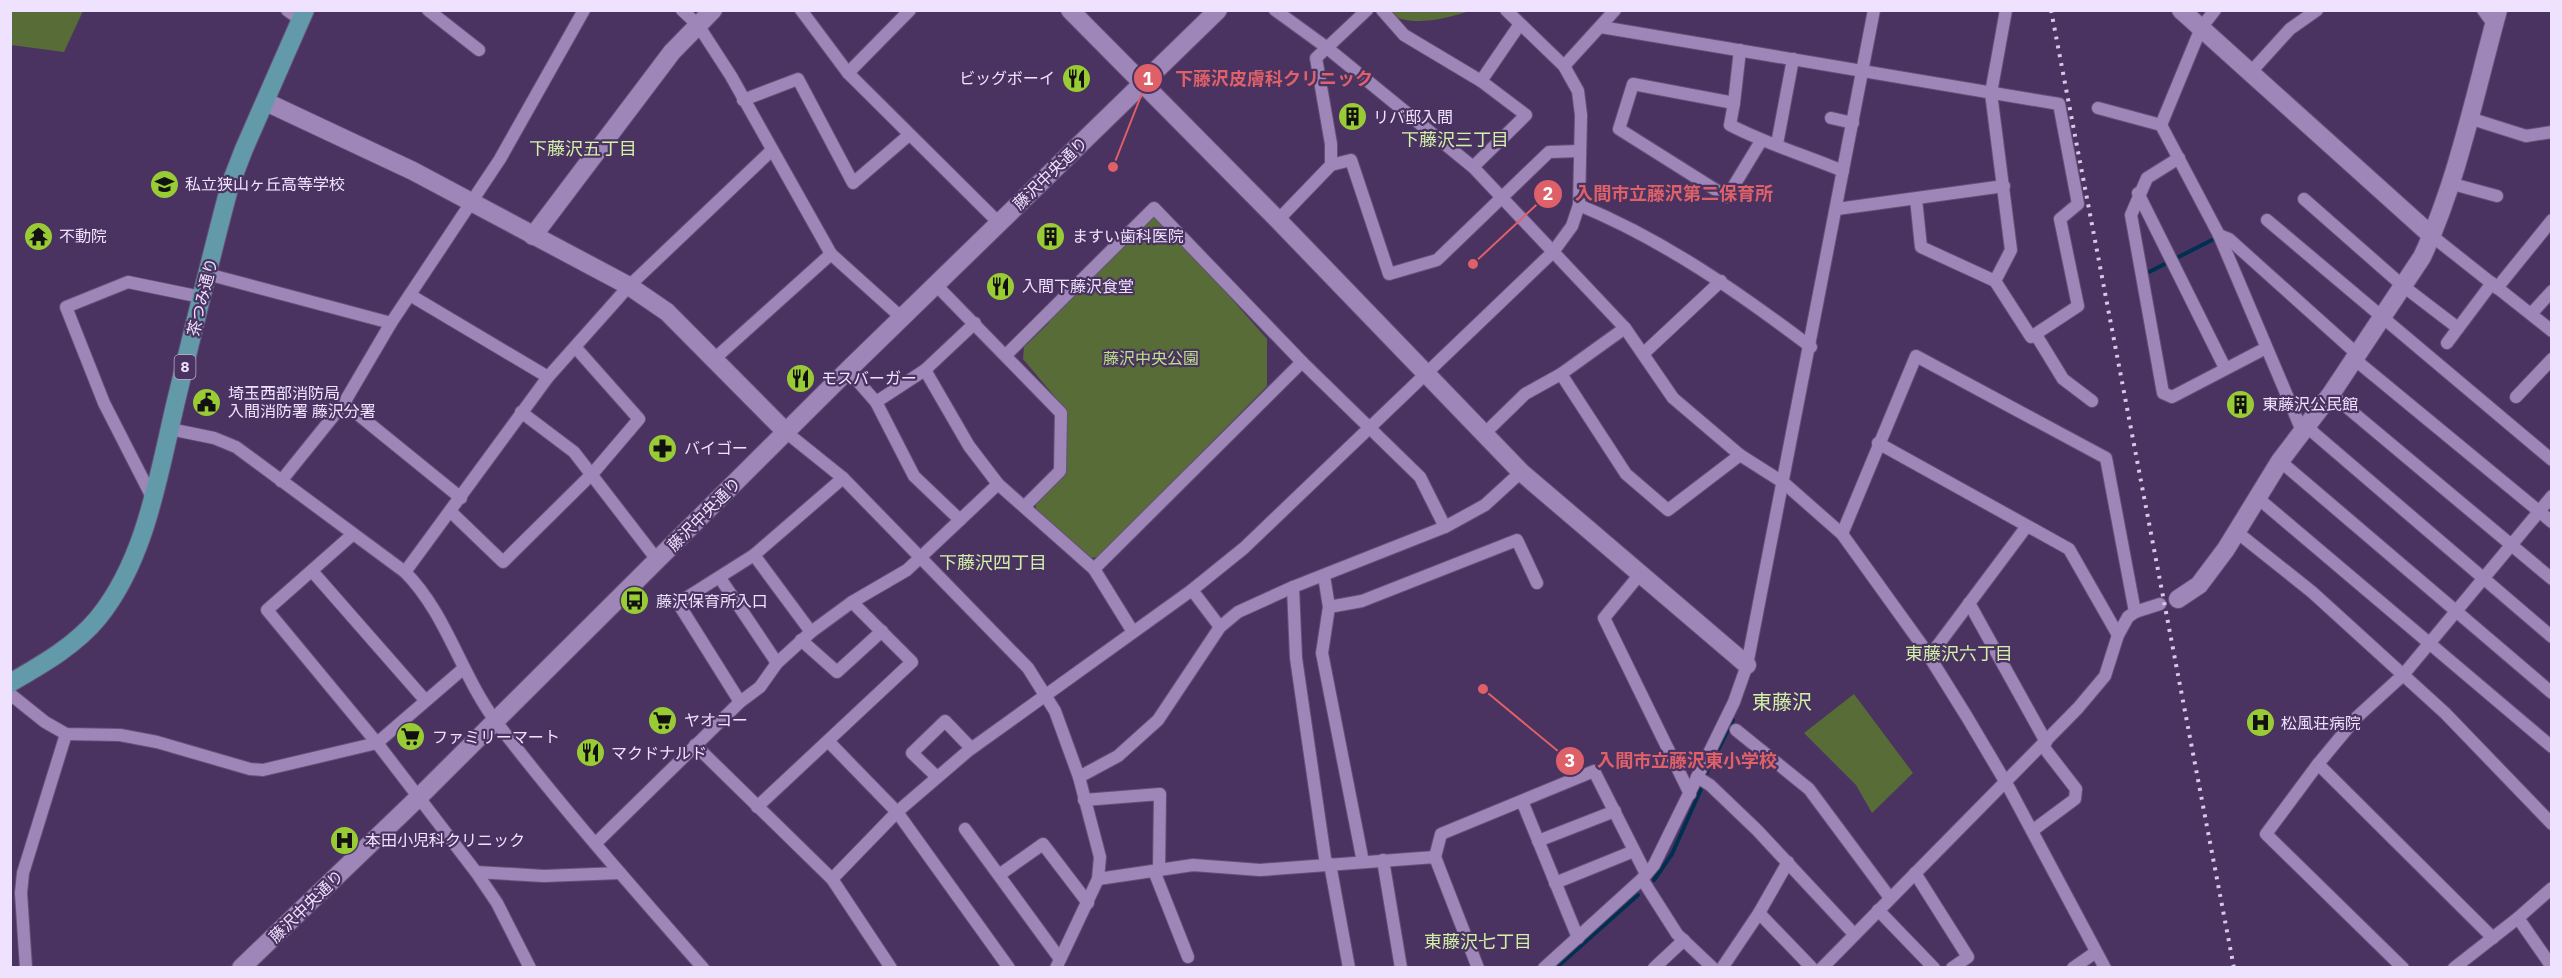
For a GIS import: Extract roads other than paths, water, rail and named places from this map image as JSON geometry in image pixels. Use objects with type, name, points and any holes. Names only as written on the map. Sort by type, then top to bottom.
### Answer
[{"type":"main road","name":"茶つみ通り","points":[[10,683],[81,636],[98,618],[120,585],[153,499],[230,186],[266,102],[298,14]]},
{"type":"street","points":[[428,10],[479,50]]},
{"type":"street","points":[[282,481],[344,404],[391,323],[500,159],[584,10]]},
{"type":"street","points":[[682,10],[698,25],[831,254],[902,318]]},
{"type":"street","points":[[534,236],[672,52],[713,10]]},
{"type":"street","points":[[801,10],[848,73],[999,223]]},
{"type":"street","points":[[848,73],[910,10]]},
{"type":"street","points":[[1070,10],[1278,220],[1521,472],[1747,665]]},
{"type":"street","name":"藤沢中央通り","points":[[241,968],[420,796],[848,370],[1218,10]]},
{"type":"street","points":[[1275,10],[1326,47],[1473,167],[1624,328],[1673,398],[1740,455],[1784,483],[1842,534],[1929,657],[2005,782],[2104,968]]},
{"type":"street","points":[[1331,165],[1331,144],[1316,58],[1367,10]]},
{"type":"street","points":[[1382,10],[1404,35],[1481,81],[1526,114],[1473,167]]},
{"type":"street","points":[[832,879],[897,812],[971,748],[1192,590],[1244,548],[1553,252],[1572,226],[1579,205],[1581,115],[1578,91],[1564,66],[1506,10]]},
{"type":"street","points":[[1564,66],[1615,10]]},
{"type":"street","points":[[1544,968],[1644,877],[1654,865],[1734,702],[1747,665],[1811,347],[1874,10]]},
{"type":"street","points":[[1995,281],[2011,250],[1991,93],[2007,10]]},
{"type":"street","points":[[2181,10],[2432,236],[2552,331]]},
{"type":"street","points":[[2161,125],[2201,28],[2215,10]]},
{"type":"street","points":[[2250,73],[2290,29],[2317,10]]},
{"type":"street","points":[[1822,968],[2044,743],[2105,676],[2124,623],[2135,612],[2190,594],[2238,533],[2280,461],[2331,394],[2354,356],[2403,286],[2432,236],[2469,118],[2492,15]]},
{"type":"street","points":[[1481,81],[1520,24]]},
{"type":"street","points":[[1601,27],[2059,104],[2078,204],[2060,219],[2078,306],[2031,337],[1995,281],[1922,247],[1916,199]]},
{"type":"street","points":[[1740,50],[1730,125],[1761,141],[1777,144],[1843,171]]},
{"type":"street","points":[[1777,144],[1793,59]]},
{"type":"street","points":[[743,100],[798,79],[854,183],[909,135]]},
{"type":"street","points":[[1734,103],[1633,84],[1619,129],[1727,197],[1761,141]]},
{"type":"street","points":[[266,102],[413,171],[629,286],[667,312],[712,360],[787,433],[843,478],[1028,668],[1046,695],[1078,777],[1100,857],[1098,879],[1058,963],[965,829]]},
{"type":"street","points":[[2098,108],[2161,125],[2219,235],[2266,348],[2304,428],[2552,637]]},
{"type":"street","points":[[1831,118],[1853,123]]},
{"type":"street","points":[[2469,118],[2526,136],[2552,132]]},
{"type":"street","points":[[405,572],[548,377],[629,286],[771,151]]},
{"type":"street","points":[[1278,220],[1331,165],[1352,160],[1389,274],[1437,260],[1503,199],[1549,152],[1580,151]]},
{"type":"street","points":[[2179,158],[2147,178],[2138,194],[2131,215],[2163,393],[2172,397],[2266,348]]},
{"type":"street","points":[[2449,183],[2497,196]]},
{"type":"street","points":[[1837,209],[2004,186]]},
{"type":"street","points":[[2138,194],[2225,368]]},
{"type":"street","points":[[2304,199],[2403,286],[2458,328]]},
{"type":"street","points":[[1579,205],[1618,221],[1721,281],[1811,347]]},
{"type":"street","points":[[1006,355],[1154,208],[1302,362],[1420,477],[1445,527]]},
{"type":"street","points":[[2267,220],[2552,460]]},
{"type":"street","points":[[2447,343],[2494,285],[2552,220]]},
{"type":"street","points":[[2219,235],[2229,239],[2354,356],[2552,522]]},
{"type":"street","points":[[712,360],[831,254]]},
{"type":"street","points":[[207,274],[391,323]]},
{"type":"street","points":[[1643,354],[1721,281]]},
{"type":"street","points":[[153,499],[104,403],[66,307],[128,282],[201,297]]},
{"type":"street","points":[[936,285],[1061,413],[1060,471],[1025,506]]},
{"type":"street","points":[[2531,314],[2552,291]]},
{"type":"street","points":[[410,296],[548,377]]},
{"type":"street","points":[[876,402],[925,370],[975,323]]},
{"type":"street","points":[[1484,434],[1525,394],[1561,374],[1624,328]]},
{"type":"street","points":[[2036,335],[2063,379],[2092,401]]},
{"type":"street","points":[[451,512],[504,562],[592,473],[639,419],[576,348]]},
{"type":"street","points":[[1842,534],[1916,356],[2106,458],[2135,612]]},
{"type":"street","points":[[2516,397],[2552,360]]},
{"type":"street","points":[[1094,569],[1302,362]]},
{"type":"street","points":[[848,370],[876,402],[914,476],[960,520]]},
{"type":"street","points":[[925,370],[969,446],[998,484],[1094,569],[1133,632]]},
{"type":"street","points":[[1561,374],[1626,474],[1668,510],[1740,455]]},
{"type":"street","points":[[2331,394],[2552,579]]},
{"type":"street","points":[[344,404],[461,498]]},
{"type":"street","points":[[521,412],[574,452],[658,561]]},
{"type":"street","points":[[170,429],[214,438],[236,447],[405,572],[423,590],[464,668],[496,721],[620,873],[703,968]]},
{"type":"street","points":[[1878,443],[2069,549],[2118,635]]},
{"type":"street","points":[[2280,461],[2552,693]]},
{"type":"street","points":[[1078,777],[1118,756],[1158,720],[1220,627],[1238,612],[1293,587],[1445,527],[1485,505],[1521,472]]},
{"type":"street","points":[[740,702],[678,603],[754,555],[843,478]]},
{"type":"street","points":[[596,843],[740,702],[760,687],[777,663],[806,636],[852,602],[907,570],[998,484]]},
{"type":"street","points":[[2403,968],[2266,834],[2318,764],[2357,717],[2403,675],[2552,496]]},
{"type":"street","points":[[2259,499],[2552,747]]},
{"type":"street","points":[[1929,657],[2027,526]]},
{"type":"street","points":[[2238,533],[2312,592],[2445,713],[2552,824]]},
{"type":"street","points":[[352,535],[267,610],[420,796],[476,872],[497,903],[530,968]]},
{"type":"street","points":[[1329,607],[1362,602],[1517,540],[1537,583]]},
{"type":"street","points":[[754,555],[806,636],[837,672],[882,631]]},
{"type":"street","points":[[312,571],[425,700]]},
{"type":"street","points":[[1640,574],[1604,618],[1690,794]]},
{"type":"street","points":[[1324,576],[1329,607],[1322,653],[1363,862]]},
{"type":"street","points":[[720,578],[777,663]]},
{"type":"street","points":[[1293,587],[1296,658],[1328,864],[1348,968]]},
{"type":"street","points":[[1192,590],[1220,627]]},
{"type":"street","points":[[757,807],[912,662],[852,602]]},
{"type":"street","points":[[1969,603],[2044,743],[2076,789],[2075,799],[2032,831]]},
{"type":"street","points":[[10,694],[45,722],[66,734],[120,735],[157,741],[250,769],[263,770],[377,743],[464,668]]},
{"type":"street","points":[[937,777],[912,753],[945,721],[971,748]]},
{"type":"street","points":[[1736,730],[1809,789],[1890,898]]},
{"type":"street","points":[[26,968],[21,893],[23,873],[66,734]]},
{"type":"street","points":[[828,741],[897,812],[1009,968]]},
{"type":"street","points":[[695,745],[832,879],[891,968]]},
{"type":"street","points":[[2318,764],[2493,938]]},
{"type":"street","points":[[1478,968],[1435,857],[1441,834],[1594,771],[1634,851],[1644,877],[1684,940],[1713,968]]},
{"type":"street","points":[[1697,777],[1710,785],[1788,862],[1854,934]]},
{"type":"street","points":[[1084,801],[1160,794],[1156,871],[1188,957]]},
{"type":"street","points":[[1522,801],[1578,938]]},
{"type":"street","points":[[1538,841],[1615,811]]},
{"type":"street","points":[[999,875],[1043,844],[1088,903]]},
{"type":"street","points":[[1555,883],[1634,851]]},
{"type":"street","points":[[1098,879],[1193,865],[1260,870],[1435,857]]},
{"type":"street","points":[[1383,860],[1401,968]]},
{"type":"street","points":[[1722,968],[1759,913],[1788,862]]},
{"type":"street","points":[[476,872],[544,876],[620,873]]},
{"type":"street","points":[[1915,873],[1968,957],[1952,968]]},
{"type":"street","points":[[2454,968],[2552,888]]},
{"type":"street","points":[[1878,910],[1934,968]]},
{"type":"street","points":[[1759,913],[1812,968]]},
{"type":"street","points":[[2518,918],[2552,967]]},
{"type":"street","points":[[1654,968],[1684,940]]},
{"type":"street","points":[[2073,968],[2096,952]]},
{"type":"waterway","points":[[2145,274],[2212,240]]},
{"type":"waterway","points":[[1706,774],[1733,720]]},
{"type":"waterway","points":[[1654,880],[1672,854],[1702,787]]},
{"type":"waterway","points":[[1556,968],[1638,895]]},
{"type":"railway","points":[[2051,10],[2234,968]]},
{"type":"place","name":"ビッグボーイ","points":[[1076,78]]},
{"type":"place","name":"リバ邸入間","points":[[1352,117]]},
{"type":"place","name":"下藤沢皮膚科クリニック","points":[[1113,167]]},
{"type":"place","name":"私立狭山ヶ丘高等学校","points":[[164,184]]},
{"type":"place","name":"不動院","points":[[38,236]]},
{"type":"place","name":"ますい歯科医院","points":[[1051,236]]},
{"type":"place","name":"入間市立藤沢第二保育所","points":[[1473,264]]},
{"type":"place","name":"入間下藤沢食堂","points":[[1001,286]]},
{"type":"place","name":"モスバーガー","points":[[800,378]]},
{"type":"place","name":"埼玉西部消防局 入間消防署 藤沢分署","points":[[207,402]]},
{"type":"place","name":"東藤沢公民館","points":[[2241,404]]},
{"type":"place","name":"バイゴー","points":[[663,448]]},
{"type":"place","name":"藤沢保育所入口","points":[[635,601]]},
{"type":"place","name":"入間市立藤沢東小学校","points":[[1483,689]]},
{"type":"place","name":"ヤオコー","points":[[663,720]]},
{"type":"place","name":"松風荘病院","points":[[2260,723]]},
{"type":"place","name":"ファミリーマート","points":[[411,737]]},
{"type":"place","name":"マクドナルド","points":[[590,753]]},
{"type":"place","name":"本田小児科クリニック","points":[[344,840]]},
{"type":"district","name":"下藤沢三丁目","points":[[1455,140]]},
{"type":"district","name":"下藤沢五丁目","points":[[583,149]]},
{"type":"district","name":"下藤沢四丁目","points":[[993,563]]},
{"type":"district","name":"東藤沢六丁目","points":[[1959,654]]},
{"type":"district","name":"東藤沢","points":[[1782,702]]},
{"type":"district","name":"東藤沢七丁目","points":[[1478,942]]},
{"type":"park label","name":"藤沢中央公園","points":[[1151,358]]}]
